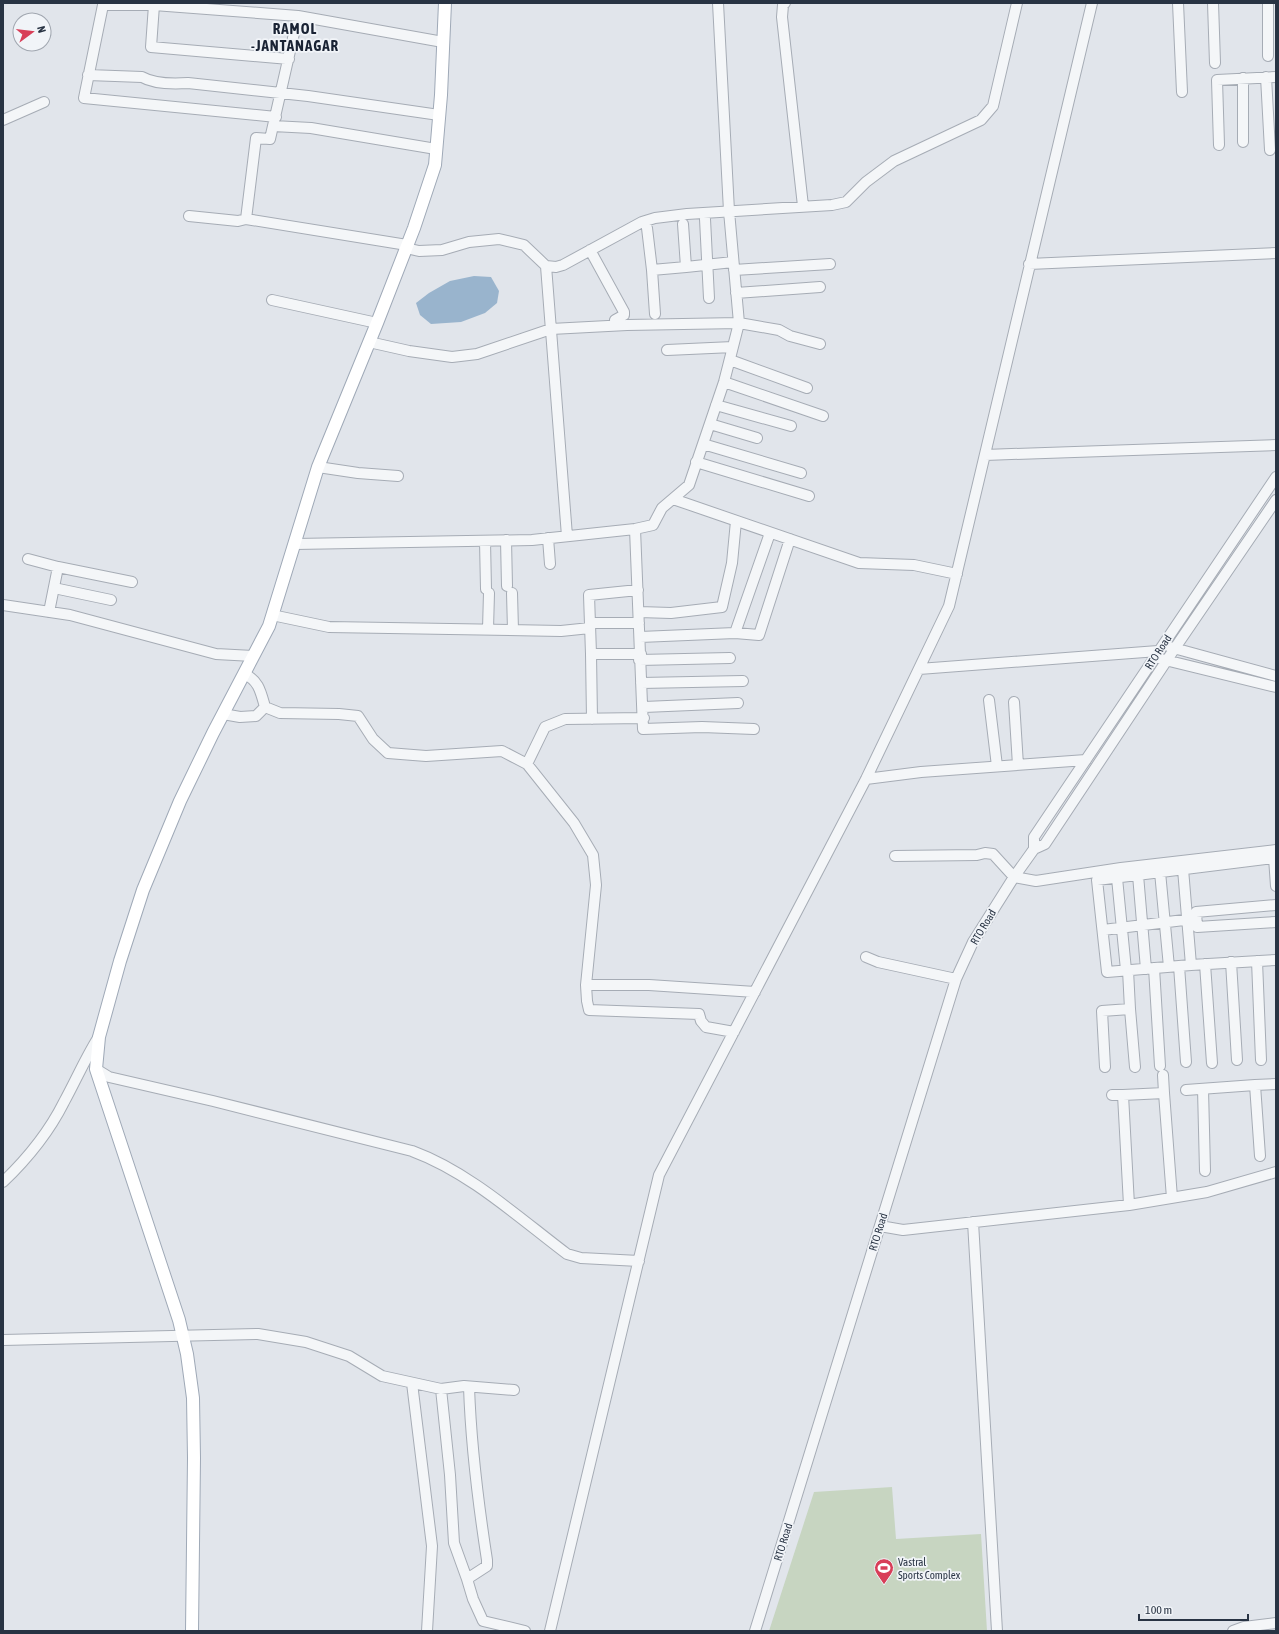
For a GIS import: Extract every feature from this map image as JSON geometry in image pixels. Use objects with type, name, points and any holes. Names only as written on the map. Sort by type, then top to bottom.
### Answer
[{"type":"main road","points":[[192,1631],[194,1458],[193,1398],[179,1320],[96,1069],[99,1037],[120,961],[143,890],[180,801],[269,626],[318,467],[377,323],[435,165],[439,115],[444,3]]},
{"type":"street","points":[[295,544],[485,541],[548,538],[635,529],[653,525],[662,508],[689,485],[724,382],[739,323],[729,211],[718,3]]},
{"type":"street","points":[[785,3],[783,5],[782,17],[803,206]]},
{"type":"street","points":[[189,216],[238,221],[246,219],[406,247],[419,251],[442,250],[469,242],[500,239],[524,245],[546,266],[556,267],[563,265],[642,222],[655,218],[687,214],[832,205],[846,202],[866,182],[894,161],[981,120],[993,106],[1017,3]]},
{"type":"street","points":[[550,1631],[659,1176],[866,779],[949,606],[1092,3]]},
{"type":"street","points":[[1178,3],[1182,92]]},
{"type":"street","points":[[1213,3],[1215,63]]},
{"type":"street","points":[[1268,3],[1268,56]]},
{"type":"street","points":[[436,149],[274,121],[84,98],[103,5],[154,5],[298,16],[443,42]]},
{"type":"street","points":[[154,5],[151,47],[289,59]]},
{"type":"street","points":[[246,219],[256,138],[270,139],[298,16]]},
{"type":"street","points":[[88,75],[142,77],[148,81],[178,84],[188,83],[370,104],[439,115]]},
{"type":"street","points":[[1219,145],[1217,80],[1271,77],[1270,150]]},
{"type":"street","points":[[1243,78],[1243,142]]},
{"type":"street","points":[[3,120],[44,102]]},
{"type":"street","points":[[704,219],[709,298]]},
{"type":"street","points":[[683,224],[686,267]]},
{"type":"street","points":[[647,228],[655,314]]},
{"type":"street","points":[[590,250],[624,312],[623,317],[615,320]]},
{"type":"street","points":[[1030,264],[1276,253]]},
{"type":"street","points":[[652,270],[707,264],[733,266],[830,264]]},
{"type":"street","points":[[546,266],[567,536]]},
{"type":"street","points":[[736,293],[820,287]]},
{"type":"street","points":[[272,300],[377,323]]},
{"type":"street","points":[[369,342],[409,351],[452,357],[477,354],[551,329],[627,325],[739,323],[779,330],[790,336],[820,344]]},
{"type":"street","points":[[667,350],[733,347]]},
{"type":"street","points":[[730,360],[807,388]]},
{"type":"street","points":[[724,382],[822,416]]},
{"type":"street","points":[[716,405],[790,426]]},
{"type":"street","points":[[710,424],[757,438]]},
{"type":"street","points":[[703,444],[801,473]]},
{"type":"street","points":[[985,455],[1276,445]]},
{"type":"street","points":[[696,462],[809,496]]},
{"type":"street","points":[[318,467],[358,473],[398,476]]},
{"type":"street","name":"RTO Road","points":[[1034,849],[1034,837],[1276,477]]},
{"type":"street","points":[[672,499],[859,563],[914,565],[957,574]]},
{"type":"street","name":"RTO Road","points":[[755,1631],[956,980],[973,942],[1014,877],[1034,849],[1045,844],[1175,648],[1276,500]]},
{"type":"street","points":[[639,612],[670,613],[722,607],[732,563],[736,521]]},
{"type":"street","points":[[635,529],[641,683],[644,707],[643,729],[702,727],[754,728]]},
{"type":"street","points":[[735,633],[770,532]]},
{"type":"street","points":[[548,538],[550,564]]},
{"type":"street","points":[[640,637],[735,633],[759,635],[790,539]]},
{"type":"street","points":[[506,540],[513,630]]},
{"type":"street","points":[[485,541],[488,591],[488,629]]},
{"type":"street","points":[[28,559],[58,567],[132,582]]},
{"type":"street","points":[[49,612],[58,567]]},
{"type":"street","points":[[54,588],[111,600]]},
{"type":"street","points":[[592,719],[589,595],[638,590]]},
{"type":"street","points":[[3,605],[70,615],[216,654],[253,656]]},
{"type":"street","points":[[272,615],[329,627],[561,631],[590,626],[639,624]]},
{"type":"street","points":[[919,668],[1158,651],[1175,648],[1276,676]]},
{"type":"street","points":[[1158,651],[1167,660],[1276,687]]},
{"type":"street","points":[[591,654],[640,657],[730,658]]},
{"type":"street","points":[[244,674],[252,677],[260,688],[265,707]]},
{"type":"street","points":[[641,683],[743,681]]},
{"type":"street","points":[[989,700],[997,766]]},
{"type":"street","points":[[1014,702],[1018,764]]},
{"type":"street","points":[[644,707],[738,703]]},
{"type":"street","points":[[223,714],[240,717],[256,716],[265,707]]},
{"type":"street","points":[[265,707],[280,713],[339,714],[358,716],[373,739],[388,752],[426,756],[502,750],[527,764],[574,823],[593,855],[596,885],[586,985],[587,1001],[590,1010],[700,1014],[701,1021],[706,1026],[734,1032]]},
{"type":"street","points":[[1118,712],[1127,720]]},
{"type":"street","points":[[527,764],[545,727],[565,719],[644,718]]},
{"type":"street","points":[[866,779],[1018,764],[1086,760]]},
{"type":"street","points":[[895,856],[978,856],[985,853],[993,854],[1014,877],[1036,881],[1121,868],[1276,850]]},
{"type":"street","points":[[1276,886],[1274,858],[1097,880],[1107,972],[1174,966],[1276,960]]},
{"type":"street","points":[[1183,869],[1192,919],[1191,965]]},
{"type":"street","points":[[1160,872],[1164,922],[1174,966],[1186,1062]]},
{"type":"street","points":[[1138,875],[1142,925],[1150,968],[1164,1093],[1172,1198]]},
{"type":"street","points":[[1117,878],[1127,970],[1135,1067]]},
{"type":"street","points":[[1192,919],[1196,912],[1276,905]]},
{"type":"street","points":[[1103,930],[1192,919]]},
{"type":"street","points":[[1192,919],[1197,927],[1276,922]]},
{"type":"street","points":[[866,957],[878,962],[956,980]]},
{"type":"street","points":[[1257,961],[1261,1060]]},
{"type":"street","points":[[1231,962],[1237,1060]]},
{"type":"street","points":[[1205,964],[1212,1063]]},
{"type":"street","points":[[586,985],[649,985],[755,992]]},
{"type":"street","points":[[1105,1067],[1102,1011],[1130,1009]]},
{"type":"street","points":[[3,1182],[38,1143],[64,1103],[83,1062],[99,1037]]},
{"type":"street","points":[[96,1069],[108,1077],[213,1101],[412,1151],[432,1158],[480,1188],[567,1254],[581,1258],[639,1261]]},
{"type":"street","points":[[1186,1090],[1276,1084]]},
{"type":"street","points":[[1255,1085],[1260,1156]]},
{"type":"street","points":[[1203,1089],[1205,1171]]},
{"type":"street","points":[[1112,1095],[1164,1093]]},
{"type":"street","points":[[1123,1095],[1129,1205]]},
{"type":"street","points":[[880,1226],[903,1230],[1129,1205],[1207,1192],[1276,1172]]},
{"type":"street","points":[[973,1222],[997,1631]]},
{"type":"street","points":[[3,1340],[258,1334],[306,1342],[349,1356],[382,1376],[412,1383],[441,1389],[469,1387],[514,1390]]},
{"type":"street","points":[[412,1383],[432,1546],[427,1631]]},
{"type":"street","points":[[467,1579],[487,1566],[478,1503],[471,1435],[469,1387]]},
{"type":"street","points":[[441,1389],[450,1476],[454,1543],[473,1599],[483,1621],[525,1631]]},
{"type":"street","points":[[1233,1631],[1244,1627],[1276,1623]]},
{"type":"green space","name":"Vastral Sports Complex","points":[[892,1487],[896,1539],[981,1534],[987,1631],[769,1631],[814,1492]]},
{"type":"water","points":[[474,276],[491,277],[499,291],[497,303],[485,313],[461,322],[431,324],[420,315],[416,303],[429,293],[450,281]]},
{"type":"place","name":"Vastral Sports Complex","points":[[884,1585]]},
{"type":"district","name":"RAMOL -JANTANAGAR","points":[[295,38]]}]
